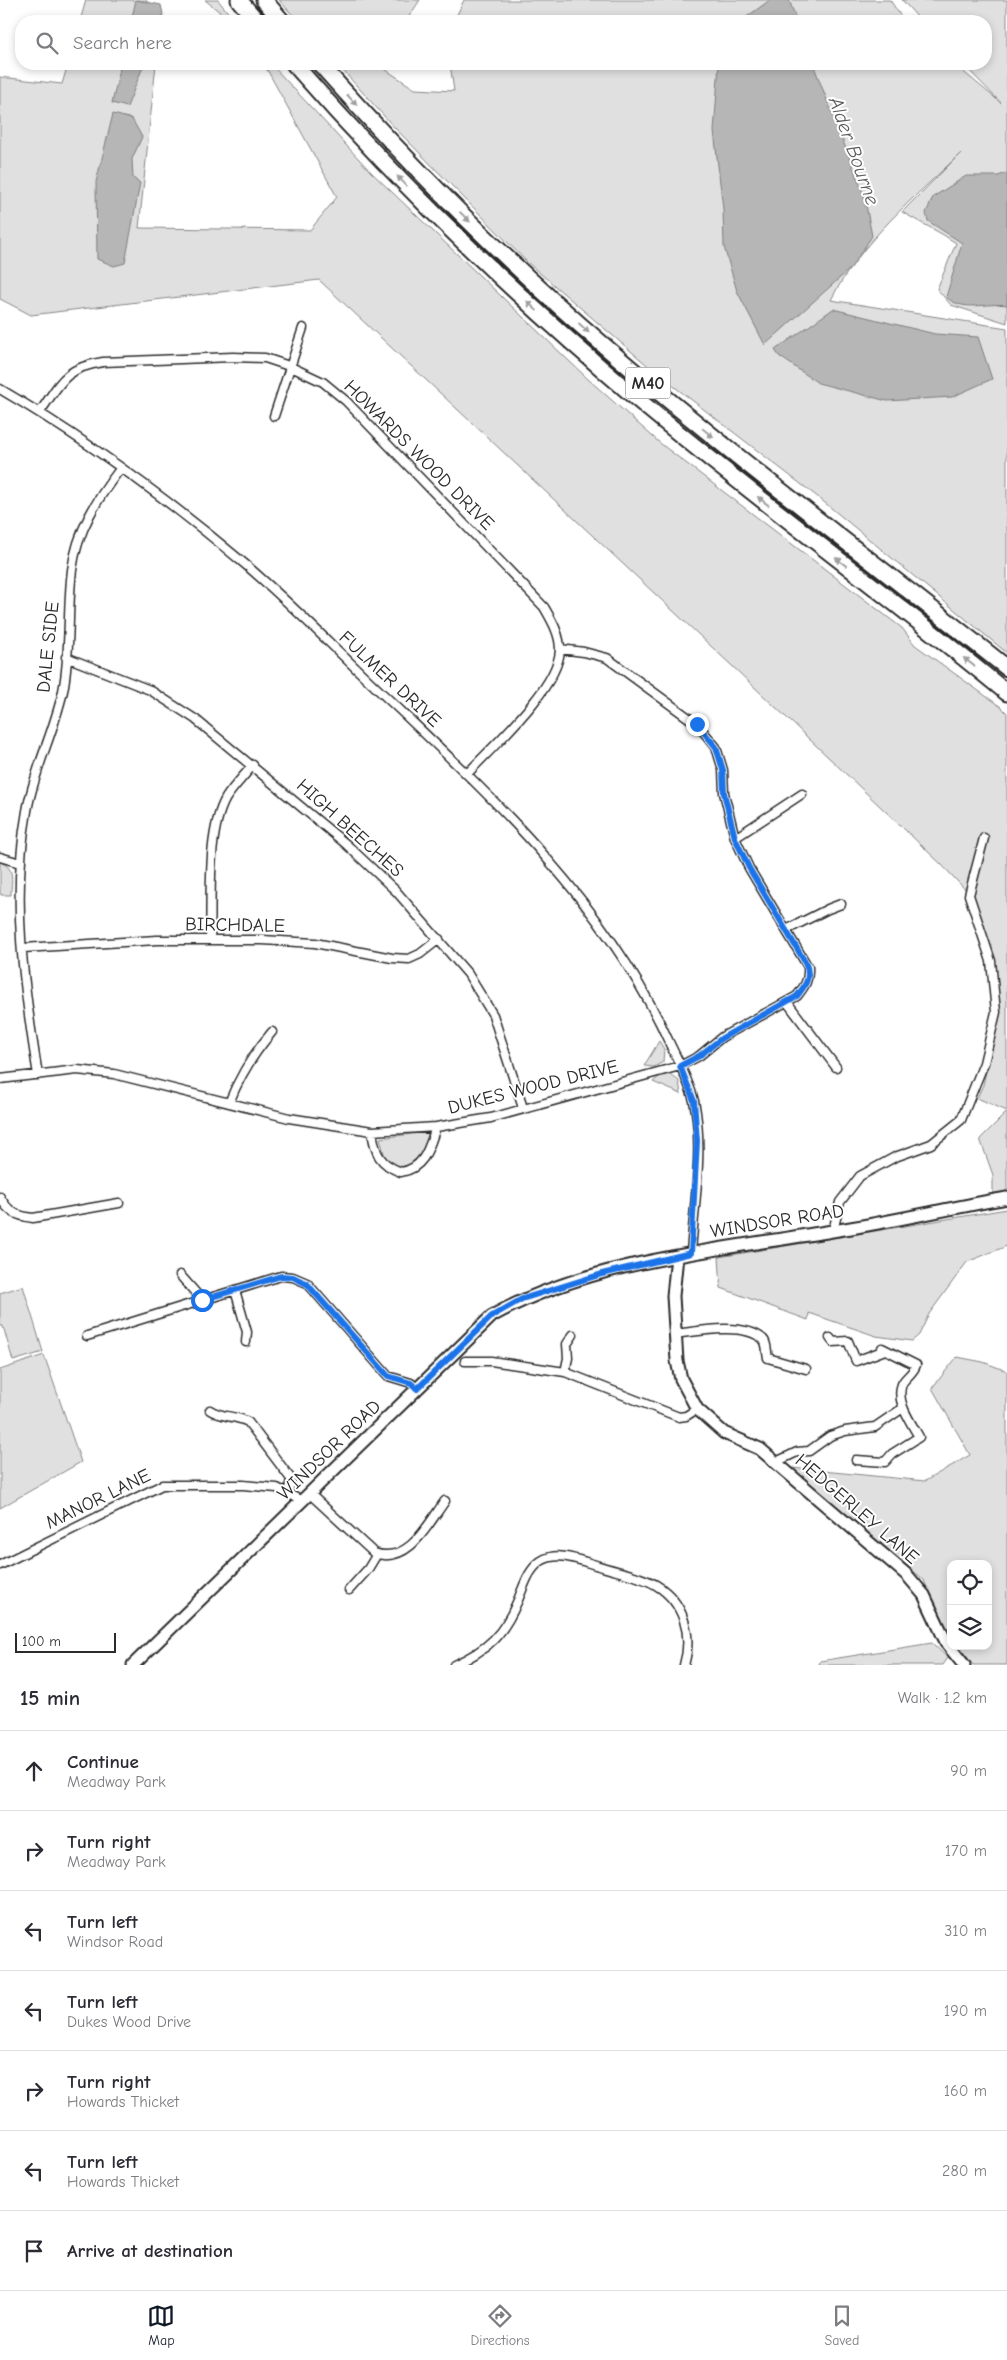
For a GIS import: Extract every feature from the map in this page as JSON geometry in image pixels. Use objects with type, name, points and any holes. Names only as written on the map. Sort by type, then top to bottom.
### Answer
[{"type":"highway","points":[[239,0],[252,15]]},
{"type":"highway","points":[[264,0],[277,15]]},
{"type":"highway","name":"M40","points":[[300,70],[414,193],[570,342],[734,478],[1007,693]]},
{"type":"highway","name":"M40","points":[[326,70],[447,199],[606,347],[732,452],[1007,668]]},
{"type":"main road","name":"WINDSOR ROAD","points":[[133,1665],[492,1316],[522,1299],[602,1274],[691,1253],[833,1231],[1007,1198]]},
{"type":"main road","name":"HEDGERLEY LANE","points":[[677,1256],[673,1296],[677,1361],[681,1379],[697,1409],[724,1433],[760,1449],[914,1582],[924,1595],[947,1644],[964,1665]]},
{"type":"street","points":[[274,416],[303,328]]},
{"type":"street","name":"HOWARDS WOOD DRIVE","points":[[40,412],[65,375],[84,365],[103,362],[233,357],[264,358],[289,366],[323,382],[346,401],[538,600],[557,629],[560,650],[556,669],[546,687],[467,774]]},
{"type":"street","name":"FULMER DRIVE","points":[[0,389],[40,412],[120,469],[185,516],[248,567],[519,825],[558,870],[629,966],[660,1021],[680,1066]]},
{"type":"street","name":"DALE SIDE","points":[[38,1075],[26,1005],[20,901],[20,864],[27,811],[39,761],[63,691],[72,569],[82,532],[98,499],[120,469]]},
{"type":"street","points":[[560,650],[584,652],[607,658],[697,724],[716,747],[723,770],[724,793],[735,838],[749,868],[786,930],[841,904]]},
{"type":"street","name":"HIGH BEECHES","points":[[66,657],[150,690],[195,718],[346,844],[396,891],[468,974],[493,1015],[523,1108]]},
{"type":"street","points":[[210,940],[214,836],[218,818],[226,798],[253,765]]},
{"type":"street","points":[[735,838],[802,794]]},
{"type":"street","points":[[833,1231],[840,1202],[860,1176],[895,1157],[931,1144],[961,1120],[984,1063],[996,1012],[991,961],[969,895],[984,838]]},
{"type":"street","points":[[0,857],[20,864]]},
{"type":"street","name":"DUKES WOOD DRIVE","points":[[0,1079],[77,1070],[114,1074],[327,1125],[372,1131],[436,1127],[491,1118],[680,1066],[699,1056],[722,1038],[787,1002],[805,986],[809,976],[808,967],[786,930]]},
{"type":"street","name":"BIRCHDALE","points":[[23,948],[210,940],[315,943],[392,958],[409,959],[420,954],[439,939]]},
{"type":"street","points":[[787,1002],[836,1067]]},
{"type":"street","points":[[229,1102],[239,1078],[253,1054],[272,1032]]},
{"type":"street","points":[[680,1066],[694,1101],[697,1141],[691,1253]]},
{"type":"street","points":[[372,1131],[374,1144],[382,1162],[401,1172],[416,1167],[424,1158],[436,1127]]},
{"type":"street","points":[[0,1197],[7,1209],[20,1217],[33,1218],[119,1203]]},
{"type":"street","points":[[180,1275],[202,1300]]},
{"type":"street","points":[[87,1336],[281,1276],[293,1277],[307,1284],[388,1376],[411,1383],[417,1389]]},
{"type":"street","points":[[235,1290],[248,1332],[246,1342]]},
{"type":"street","points":[[675,1334],[732,1329],[747,1333],[762,1338],[766,1343],[768,1358],[806,1369]]},
{"type":"street","points":[[565,1372],[568,1358],[567,1344],[574,1335]]},
{"type":"street","points":[[830,1338],[833,1342],[848,1341],[856,1361],[883,1349],[916,1365],[913,1374],[903,1382],[900,1392],[903,1408],[919,1437],[892,1454],[885,1462],[856,1460]]},
{"type":"street","points":[[465,1362],[491,1361],[565,1372],[674,1416],[686,1416],[697,1409]]},
{"type":"street","points":[[776,1462],[798,1452],[809,1451],[820,1446],[830,1436],[845,1431],[875,1427],[903,1408]]},
{"type":"street","points":[[210,1410],[218,1416],[242,1418],[248,1422],[291,1479],[288,1494]]},
{"type":"street","name":"MANOR LANE","points":[[0,1565],[162,1485],[243,1485],[277,1488],[288,1494],[306,1497],[377,1554]]},
{"type":"street","points":[[348,1590],[368,1569],[377,1554],[395,1555],[408,1548],[424,1531],[444,1501]]},
{"type":"street","points":[[454,1665],[472,1657],[493,1642],[507,1622],[534,1566],[543,1560],[557,1556],[618,1572],[658,1586],[672,1598],[685,1622],[688,1642],[684,1665]]},
{"type":"shaded area","points":[[86,0],[146,0],[156,15],[82,15]]},
{"type":"shaded area","points":[[136,0],[161,5],[163,14],[163,15],[132,15]]},
{"type":"shaded area","points":[[205,0],[218,0],[230,15],[224,15]]},
{"type":"shaded area","points":[[279,0],[420,0],[410,15],[293,15]]},
{"type":"shaded area","points":[[464,0],[890,0],[900,15],[457,15]]},
{"type":"shaded area","points":[[770,0],[789,0],[795,15],[749,15]]},
{"type":"shaded area","points":[[902,0],[1007,0],[1007,323],[951,305],[937,289],[956,243],[902,212],[961,153],[873,239],[857,258],[831,300],[1007,328],[1007,653],[819,498],[654,371],[527,262],[393,126],[342,70],[386,70],[415,89],[454,91],[451,70],[961,70],[1001,103],[969,70],[992,70],[992,15],[916,15]]},
{"type":"shaded area","points":[[66,70],[155,70],[139,228],[310,230],[337,197],[267,70],[277,70],[371,172],[588,379],[661,444],[902,628],[915,645],[1007,713],[1007,1111],[977,1098],[983,1085],[997,1021],[976,901],[941,864],[730,664],[319,280],[31,315],[0,299],[0,77],[62,84]]},
{"type":"shaded area","points":[[120,70],[142,70],[127,107],[112,103]]},
{"type":"shaded area","points":[[719,70],[815,70],[864,195],[872,236],[851,268],[765,345],[737,291],[724,247],[723,209],[714,131]]},
{"type":"shaded area","points":[[113,114],[132,119],[142,137],[132,159],[133,178],[140,183],[125,263],[114,266],[97,259],[96,182]]},
{"type":"shaded area","points":[[1007,173],[1007,305],[960,305],[946,297],[962,243],[928,221],[926,213],[933,197],[966,176],[998,176]]},
{"type":"shaded area","points":[[833,309],[935,334],[978,337],[992,379],[952,397],[887,401],[818,383],[779,356],[775,350]]},
{"type":"shaded area","points":[[0,862],[11,871],[11,895],[1,895],[0,893]]},
{"type":"shaded area","points":[[659,1041],[664,1049],[663,1062],[654,1067],[644,1066]]},
{"type":"shaded area","points":[[662,1074],[671,1075],[679,1081],[681,1094],[653,1082]]},
{"type":"shaded area","points":[[1007,1112],[1007,1192],[993,1195],[993,1175],[980,1139]]},
{"type":"shaded area","points":[[428,1132],[432,1140],[420,1160],[410,1167],[404,1168],[387,1165],[380,1138]]},
{"type":"shaded area","points":[[1007,1209],[1007,1246],[967,1262],[929,1314],[919,1335],[912,1341],[876,1336],[809,1313],[808,1320],[721,1288],[719,1257]]},
{"type":"shaded area","points":[[23,1286],[43,1352],[13,1361],[3,1326],[0,1326],[0,1293]]},
{"type":"shaded area","points":[[44,1355],[81,1462],[0,1508],[0,1370]]},
{"type":"shaded area","points":[[957,1357],[983,1362],[1007,1371],[1007,1665],[973,1665],[962,1650],[992,1650],[992,1560],[947,1560],[947,1632],[941,1625],[924,1580],[792,1468],[925,1481],[970,1455],[932,1388]]},
{"type":"shaded area","points":[[932,1643],[948,1658],[943,1665],[819,1665],[820,1661]]},
{"type":"route","points":[[202,1300],[281,1276],[293,1277],[307,1284],[388,1376],[411,1383],[417,1389],[492,1316],[522,1299],[602,1274],[691,1253],[697,1141],[694,1101],[680,1066],[699,1056],[722,1038],[797,996],[805,986],[809,976],[808,967],[749,868],[735,838],[724,793],[723,770],[716,747],[697,724]]},
{"type":"water label","name":"Alder Bourne","points":[[854,151]]}]
